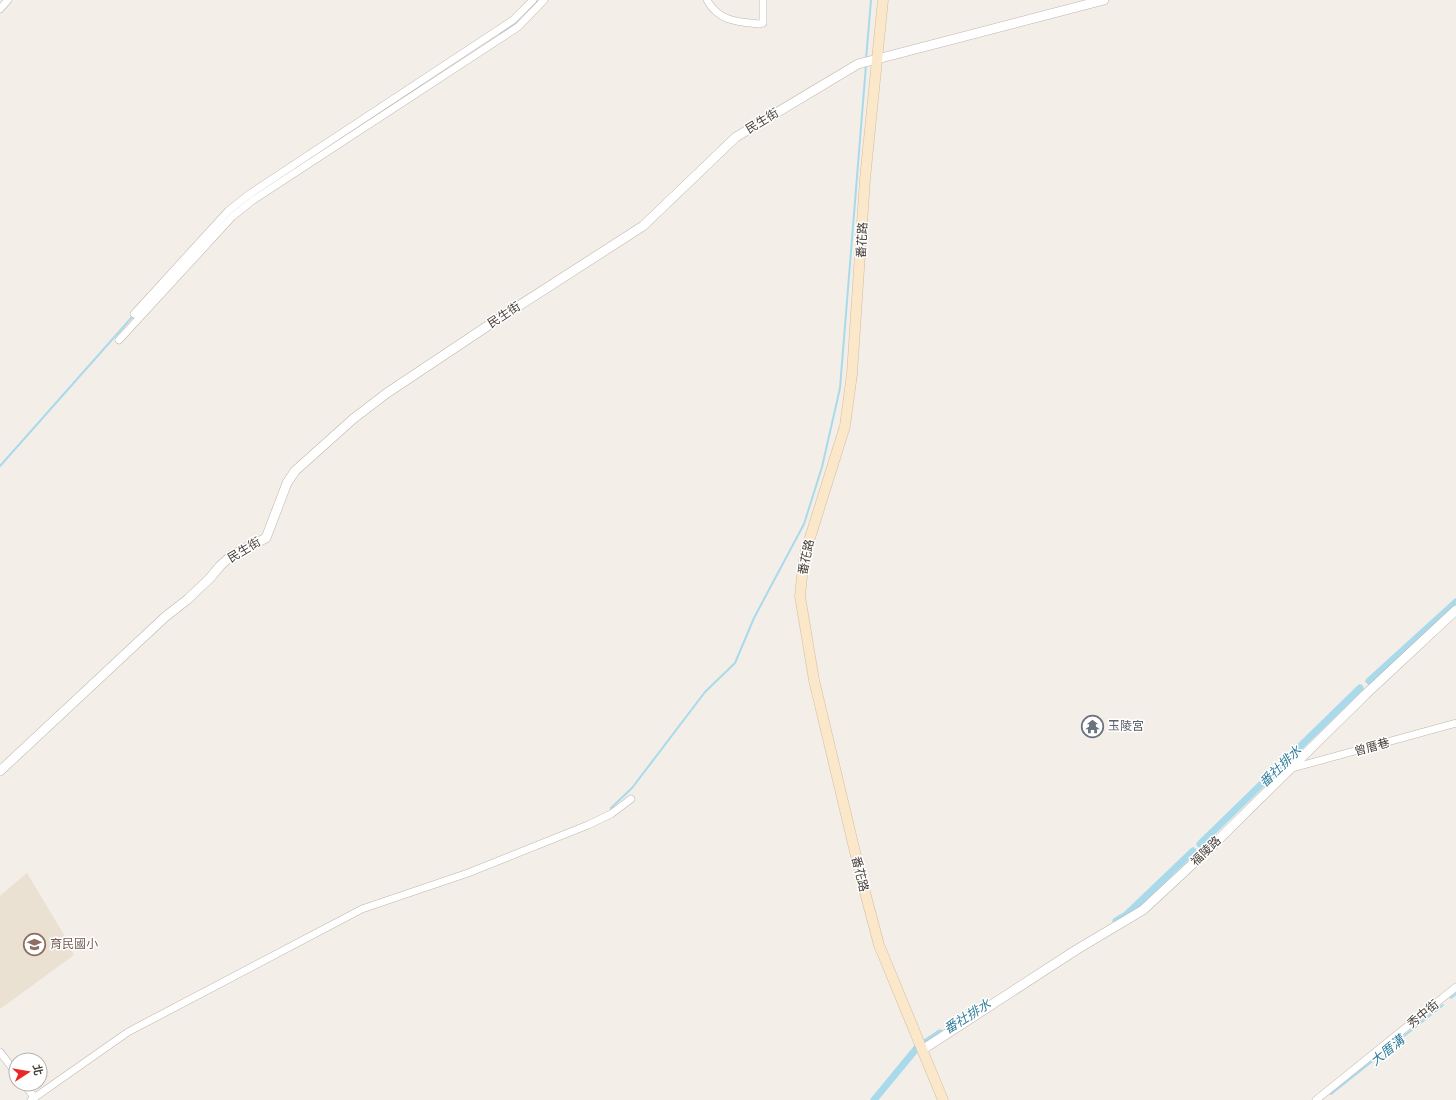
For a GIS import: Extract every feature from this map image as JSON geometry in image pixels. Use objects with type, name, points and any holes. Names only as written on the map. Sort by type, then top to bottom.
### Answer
[{"type":"main road","name":"番花路","points":[[883,0],[865,179],[852,374],[845,426],[804,557],[800,596],[814,680],[861,877],[879,945],[943,1100]]},
{"type":"street","points":[[0,9],[8,0]]},
{"type":"street","points":[[134,314],[228,210],[248,194],[513,20],[533,0]]},
{"type":"street","points":[[119,340],[232,217],[252,201],[518,27],[544,0]]},
{"type":"street","points":[[707,0],[712,10],[717,15],[727,19],[759,24],[763,23],[763,0]]},
{"type":"street","name":"民生街","points":[[0,771],[165,617],[188,599],[232,555],[266,538],[287,483],[295,471],[353,419],[386,393],[643,226],[736,137],[858,64],[1104,0]]},
{"type":"street","name":"福陵路","points":[[922,1050],[1076,950],[1143,910],[1212,846],[1287,770],[1456,610]]},
{"type":"street","name":"曾厝巷","points":[[1287,770],[1456,723]]},
{"type":"street","points":[[33,1099],[128,1032],[362,909],[468,873],[588,825],[612,814],[630,800]]},
{"type":"street","name":"秀中街","points":[[1316,1100],[1456,987]]},
{"type":"street","points":[[0,1052],[8,1062]]},
{"type":"shaded area","name":"育民國小","points":[[27,873],[63,933],[74,955],[0,1009],[0,896]]},
{"type":"waterway","points":[[866,59],[871,0]]},
{"type":"waterway","points":[[500,33],[522,19]]},
{"type":"waterway","points":[[611,808],[632,788],[705,692],[735,663],[754,618],[804,524],[822,467],[840,388],[866,65]]},
{"type":"waterway","points":[[282,177],[423,84]]},
{"type":"waterway","points":[[0,466],[133,316]]},
{"type":"waterway","name":"番社排水","points":[[1369,681],[1456,602]]},
{"type":"waterway","name":"番社排水","points":[[1200,844],[1360,688]]},
{"type":"waterway","name":"番社排水","points":[[1116,921],[1126,915],[1193,851]]},
{"type":"waterway","name":"大厝溝","points":[[1451,998],[1456,994]]},
{"type":"waterway","name":"大厝溝","points":[[1331,1094],[1443,1005]]},
{"type":"waterway","name":"番社排水","points":[[925,1043],[940,1033]]},
{"type":"waterway","name":"番社排水","points":[[874,1100],[916,1049]]},
{"type":"place","name":"玉陵宮","points":[[1093,726]]},
{"type":"place","name":"育民國小","points":[[34,944]]}]
